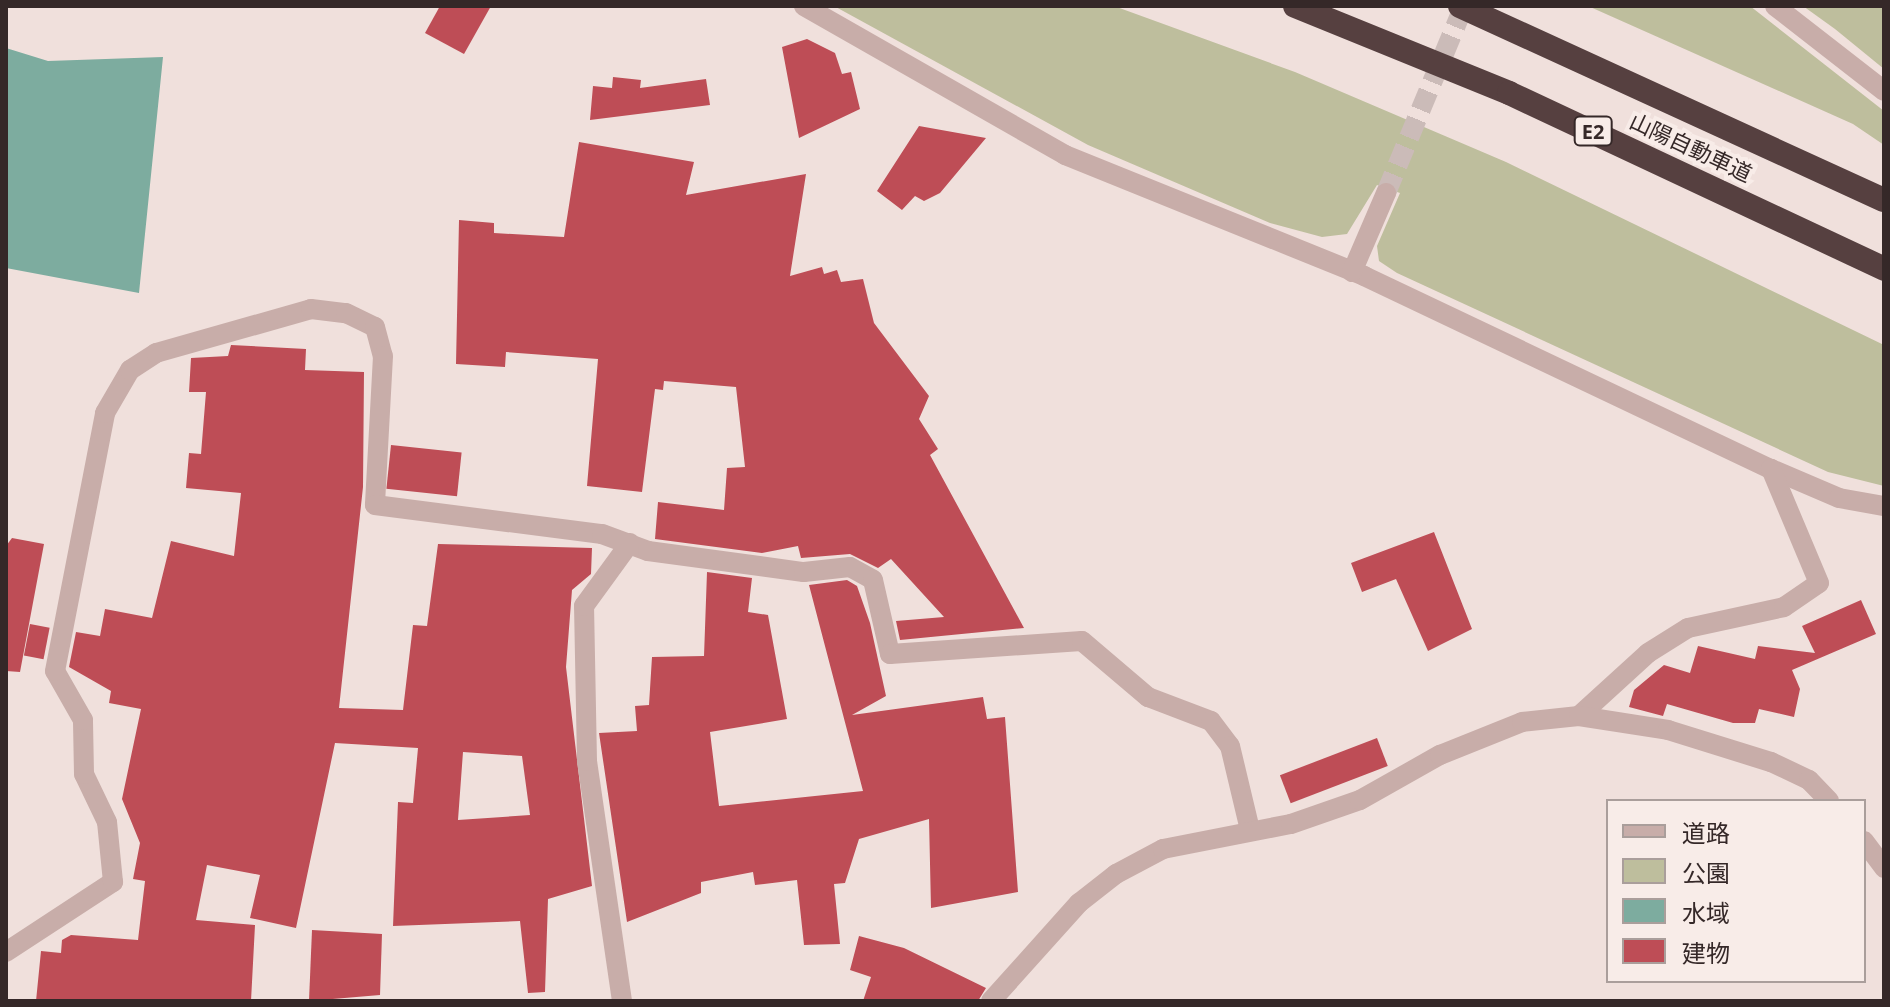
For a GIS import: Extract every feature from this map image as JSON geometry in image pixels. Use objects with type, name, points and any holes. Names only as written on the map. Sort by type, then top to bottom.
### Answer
[{"type":"highway","name":"山陽自動車道","points":[[1295,6],[1537,106],[1884,269]]},
{"type":"highway","name":"山陽自動車道","points":[[1460,6],[1884,200]]},
{"type":"street","points":[[804,6],[1065,155],[1352,272],[1771,469],[1839,498],[1884,506]]},
{"type":"street","points":[[1775,6],[1884,91]]},
{"type":"street","points":[[1352,272],[1386,193]]},
{"type":"street","points":[[6,952],[113,882],[107,822],[84,774],[83,720],[55,671],[105,413],[130,370],[156,353],[311,309],[346,313],[375,327],[383,356],[375,505],[804,572],[850,567],[873,580],[890,654],[1082,641],[1148,697],[1211,721],[1230,746],[1250,830]]},
{"type":"street","points":[[1579,716],[1648,653],[1688,628],[1773,611],[1819,583],[1771,469]]},
{"type":"street","points":[[622,1001],[587,761],[584,606],[630,543]]},
{"type":"street","points":[[991,1001],[1069,913],[1116,874],[1163,849],[1250,830],[1360,800],[1440,755],[1522,722],[1579,716],[1668,730],[1771,762],[1809,780],[1827,799]]},
{"type":"street","points":[[1866,844],[1884,868]]},
{"type":"green space","points":[[834,6],[1114,6],[1295,72],[1506,162],[1884,345],[1884,486],[1828,472],[1397,273],[1379,261],[1377,246],[1400,193],[1377,185],[1347,234],[1322,237],[1270,223],[1088,145]]},
{"type":"green space","points":[[1588,6],[1750,6],[1884,111],[1884,145],[1853,124]]},
{"type":"green space","points":[[1803,6],[1884,6],[1884,69],[1835,29]]},
{"type":"water","points":[[6,48],[48,61],[163,57],[139,293],[6,268]]},
{"type":"building","points":[[440,6],[491,6],[464,54],[425,33]]},
{"type":"building","points":[[807,39],[835,53],[842,74],[851,72],[860,109],[799,138],[782,47]]},
{"type":"building","points":[[613,77],[641,80],[640,88],[706,79],[710,105],[590,120],[593,86],[612,88]]},
{"type":"building","points":[[919,126],[986,138],[940,193],[924,201],[915,196],[902,210],[877,191]]},
{"type":"building","points":[[579,142],[694,162],[686,195],[806,174],[790,276],[822,267],[824,274],[837,270],[841,282],[863,279],[874,323],[929,396],[919,419],[938,449],[930,455],[1024,628],[900,640],[896,621],[944,617],[891,559],[878,568],[850,554],[801,558],[798,546],[762,553],[655,539],[658,502],[724,510],[727,468],[745,467],[736,387],[664,381],[663,390],[655,389],[642,492],[587,486],[598,359],[506,352],[505,367],[456,364],[459,220],[494,223],[494,233],[564,237]]},
{"type":"building","points":[[231,345],[306,349],[305,370],[364,372],[363,487],[339,708],[403,710],[413,625],[427,626],[438,544],[592,548],[591,574],[572,590],[566,667],[592,886],[548,899],[545,992],[528,993],[520,921],[393,926],[398,802],[413,803],[418,748],[335,743],[296,928],[250,918],[260,875],[207,865],[196,920],[255,925],[251,1001],[36,1001],[41,951],[61,953],[62,940],[71,935],[138,940],[145,881],[133,879],[140,843],[122,799],[141,709],[109,703],[111,691],[69,667],[76,632],[100,636],[105,609],[152,618],[171,541],[234,556],[241,493],[186,488],[189,453],[201,454],[206,392],[189,392],[191,358],[228,356]],"holes":[[[463,752],[522,756],[530,815],[458,820]]]},
{"type":"building","points":[[391,445],[462,452],[457,496],[386,489]]},
{"type":"building","points":[[1434,532],[1472,629],[1428,651],[1396,579],[1362,592],[1351,563]]},
{"type":"building","points":[[12,538],[44,544],[20,672],[6,671],[6,546]]},
{"type":"building","points":[[707,572],[752,578],[748,612],[768,615],[787,719],[710,732],[719,806],[863,791],[809,585],[847,580],[857,586],[870,623],[886,696],[852,715],[983,697],[987,719],[1005,717],[1018,892],[931,908],[929,819],[859,839],[845,883],[834,884],[840,944],[804,945],[797,880],[755,885],[753,872],[701,882],[701,893],[627,922],[599,733],[637,731],[635,706],[649,705],[652,657],[704,656]]},
{"type":"building","points":[[1861,600],[1876,634],[1792,670],[1800,689],[1794,717],[1759,709],[1755,723],[1733,723],[1667,704],[1663,716],[1629,707],[1634,690],[1664,665],[1690,673],[1698,646],[1755,659],[1758,646],[1815,653],[1802,626]]},
{"type":"building","points":[[30,624],[50,628],[44,659],[24,655]]},
{"type":"building","points":[[1377,738],[1388,766],[1291,803],[1280,775]]},
{"type":"building","points":[[312,930],[382,934],[380,995],[309,1001]]},
{"type":"building","points":[[859,936],[904,948],[986,988],[978,1001],[863,1001],[871,977],[850,970]]},
{"type":"tunnel","points":[[1386,193],[1464,6]]}]
